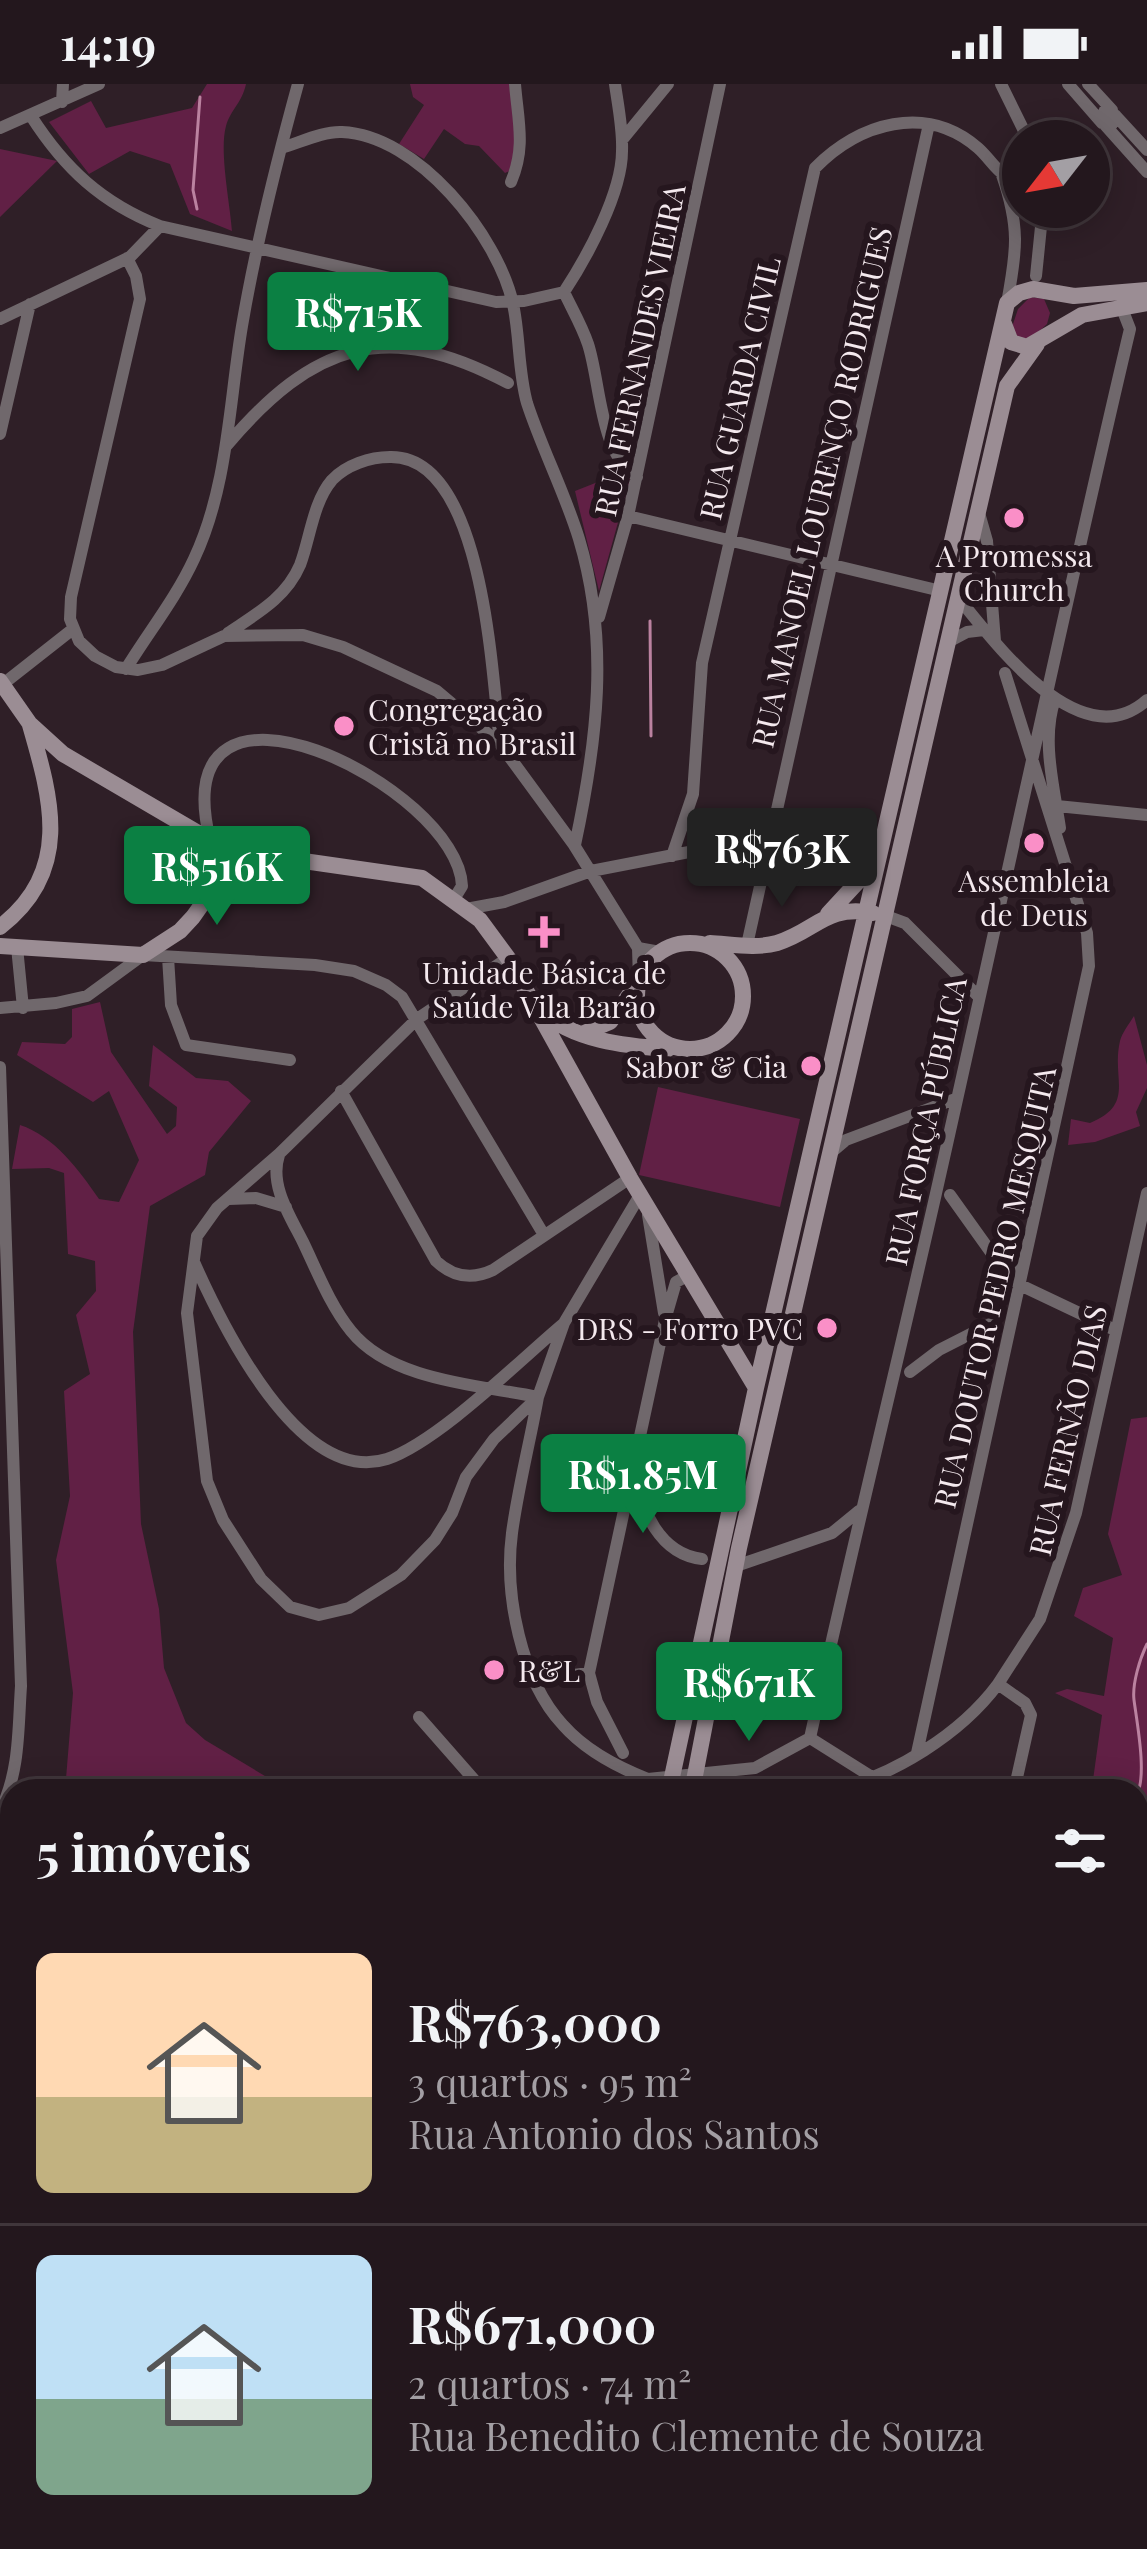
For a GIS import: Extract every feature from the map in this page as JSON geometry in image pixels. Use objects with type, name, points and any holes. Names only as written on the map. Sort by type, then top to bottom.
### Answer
[{"type":"main road","points":[[669,1779],[712,1562],[740,1461],[1005,311],[1025,290],[1074,296],[1147,290]]},
{"type":"main road","points":[[695,1779],[788,1333],[1007,386],[1055,321],[1055,307],[1046,292]]},
{"type":"main road","points":[[1005,311],[1011,342],[1021,346],[1043,340],[1082,315],[1147,304]]},
{"type":"main road","points":[[1,683],[30,724],[63,754],[217,844],[422,878],[480,920],[508,958],[630,1178],[756,1388]]},
{"type":"main road","points":[[30,724],[50,800],[50,845],[45,873],[5,938],[143,956],[193,917],[205,900],[217,844]]},
{"type":"main road","points":[[44,771],[63,754]]},
{"type":"main road","points":[[583,1033],[618,1015],[660,952],[692,943],[782,941],[828,914],[881,857]]},
{"type":"main road","points":[[828,914],[866,911],[886,916]]},
{"type":"main road","points":[[532,1000],[552,1021],[583,1033],[637,1046],[706,1047],[724,1038],[737,1022],[742,982],[717,950],[692,943]]},
{"type":"main road","name":"RUA MANOEL LOURENÇO RODRIGUES","points":[[743,1003],[747,945]]},
{"type":"main road","points":[[639,980],[637,1001],[649,1031],[666,1044],[686,1050]]},
{"type":"main road","points":[[730,1341],[747,1352],[764,1352],[788,1333]]},
{"type":"main road","points":[[738,1557],[731,1527],[742,1475],[740,1461]]},
{"type":"street","points":[[62,102],[63,84]]},
{"type":"street","points":[[0,128],[99,84]]},
{"type":"street","points":[[126,669],[194,561],[208,521],[226,446],[227,413],[255,248],[298,84]]},
{"type":"street","points":[[511,182],[523,139],[515,84]]},
{"type":"street","points":[[622,140],[668,84]]},
{"type":"street","name":"RUA FERNANDES VIEIRA","points":[[597,624],[637,477],[721,84]]},
{"type":"street","points":[[1001,84],[1019,120]]},
{"type":"street","points":[[1068,84],[1147,150]]},
{"type":"street","points":[[1088,84],[1147,172]]},
{"type":"street","points":[[31,116],[88,188],[160,226],[432,290],[513,302],[563,292],[595,236],[620,173],[616,90]]},
{"type":"street","points":[[616,90],[630,110],[647,109]]},
{"type":"street","name":"RUA GUARDA CIVIL","points":[[672,856],[693,794],[702,663],[815,169],[843,145],[884,124],[929,124]]},
{"type":"street","points":[[929,124],[954,131],[979,148],[1001,174],[1013,206],[1018,248],[1005,311]]},
{"type":"street","name":"RUA MANOEL LOURENÇO RODRIGUES","points":[[747,945],[929,124]]},
{"type":"street","points":[[281,148],[342,132],[398,152],[450,189],[500,268],[513,302],[526,400],[580,541],[597,624],[599,681],[592,760],[574,845]]},
{"type":"street","points":[[0,319],[127,258],[160,226]]},
{"type":"street","points":[[1036,276],[1040,228]]},
{"type":"street","points":[[1018,248],[1046,292]]},
{"type":"street","points":[[127,258],[140,299],[71,597],[73,629],[95,656],[126,669],[162,665],[224,636],[280,596],[293,577],[333,479],[376,458],[418,461],[443,485],[478,574],[500,744]]},
{"type":"street","points":[[563,292],[587,340],[608,433],[626,470],[637,477]]},
{"type":"street","points":[[0,434],[30,304]]},
{"type":"street","name":"RUA FORÇA PÚBLICA","points":[[810,1738],[940,1175],[1030,757],[1050,694],[1049,669],[1130,329],[1121,306]]},
{"type":"street","points":[[226,446],[279,390],[316,365],[370,347],[425,351],[475,366],[508,383],[526,400]]},
{"type":"street","points":[[508,383],[524,384]]},
{"type":"street","points":[[227,413],[236,422],[249,419]]},
{"type":"street","points":[[979,512],[988,542],[996,644]]},
{"type":"street","points":[[628,516],[941,591]]},
{"type":"street","points":[[959,600],[1013,667],[1086,715],[1112,716],[1147,700]]},
{"type":"street","points":[[245,634],[252,617]]},
{"type":"street","points":[[1,683],[73,629]]},
{"type":"street","points":[[950,641],[984,630]]},
{"type":"street","points":[[224,636],[303,635],[394,669],[437,691],[500,744],[574,845],[638,948],[639,980]]},
{"type":"street","points":[[1013,667],[1049,669]]},
{"type":"street","points":[[1013,667],[1030,757],[1052,806]]},
{"type":"street","points":[[1050,694],[1052,806]]},
{"type":"street","points":[[217,844],[203,811],[208,772],[228,750],[262,738],[296,743],[348,764],[399,796],[422,818],[460,872],[460,904],[504,902],[591,871],[689,852],[761,818],[773,828]]},
{"type":"street","points":[[1052,806],[1147,815]]},
{"type":"street","name":"RUA DOUTOR PEDRO MESQUITA","points":[[916,1753],[1089,966],[1087,933],[1052,806]]},
{"type":"street","points":[[184,826],[203,811]]},
{"type":"street","points":[[886,916],[905,923],[977,994]]},
{"type":"street","points":[[5,938],[23,1008]]},
{"type":"street","points":[[638,948],[660,952]]},
{"type":"street","points":[[0,1008],[87,995],[143,956],[354,970],[386,985],[417,1019],[544,1235]]},
{"type":"street","points":[[168,958],[171,1005],[186,1045],[290,1060]]},
{"type":"street","points":[[508,958],[417,1019],[207,1218],[197,1236],[187,1313],[207,1481],[223,1520],[261,1579],[299,1611],[330,1615],[368,1599],[401,1575],[435,1540],[466,1477],[494,1439],[538,1397]]},
{"type":"street","points":[[0,1067],[7,1499],[21,1686],[13,1779]]},
{"type":"street","points":[[341,1091],[441,1266],[459,1275],[486,1274],[630,1178]]},
{"type":"street","points":[[833,1151],[846,1141],[956,1099]]},
{"type":"street","points":[[279,1154],[276,1173],[286,1207],[335,1306],[369,1349],[412,1369],[538,1397]]},
{"type":"street","points":[[940,1175],[1018,1284],[1115,1330]]},
{"type":"street","name":"RUA FERNÃO DIAS","points":[[983,1705],[1040,1618],[1060,1568],[1147,1193]]},
{"type":"street","points":[[935,1196],[950,1195]]},
{"type":"street","points":[[228,1199],[256,1198],[286,1207]]},
{"type":"street","points":[[644,1200],[665,1320]]},
{"type":"street","points":[[644,1200],[564,1323],[538,1397],[511,1537],[514,1605],[535,1680],[562,1725],[648,1779]]},
{"type":"street","points":[[193,1260],[273,1402],[326,1452],[351,1461],[384,1460],[404,1450],[564,1323]]},
{"type":"street","points":[[1005,1272],[1017,1271],[1023,1263]]},
{"type":"street","points":[[620,1759],[589,1673],[665,1320],[676,1282],[689,1275]]},
{"type":"street","points":[[187,1313],[219,1311]]},
{"type":"street","points":[[888,1394],[939,1350],[992,1322],[1008,1323]]},
{"type":"street","points":[[893,1372],[910,1372]]},
{"type":"street","points":[[635,1460],[642,1498],[657,1533],[688,1556],[712,1562]]},
{"type":"street","points":[[626,1499],[632,1495],[642,1498]]},
{"type":"street","points":[[738,1557],[832,1533],[859,1511]]},
{"type":"street","points":[[832,1533],[853,1541]]},
{"type":"street","points":[[535,1680],[589,1673]]},
{"type":"street","points":[[998,1684],[1025,1703],[1031,1715],[1016,1779]]},
{"type":"street","points":[[866,1779],[916,1753],[983,1705],[1016,1697]]},
{"type":"street","points":[[419,1717],[473,1779]]},
{"type":"street","points":[[922,1728],[936,1740]]},
{"type":"street","points":[[707,1779],[755,1768],[810,1738],[872,1777]]},
{"type":"shaded area","points":[[207,84],[246,84],[224,137],[232,231],[190,214],[170,164],[130,151],[89,174],[49,122],[91,101],[106,128],[192,108]]},
{"type":"shaded area","points":[[410,84],[509,84],[517,135],[512,170],[505,173],[479,146],[465,144],[444,129],[424,159],[399,144],[424,105],[413,97]]},
{"type":"shaded area","points":[[0,149],[57,161],[0,217]]},
{"type":"shaded area","points":[[1030,297],[1044,299],[1050,313],[1047,324],[1031,339],[1018,338],[1012,327],[1018,309]]},
{"type":"shaded area","points":[[608,478],[630,479],[599,591],[575,491]]},
{"type":"shaded area","points":[[100,1002],[111,1052],[167,1134],[176,1126],[177,1107],[149,1086],[153,1045],[196,1078],[228,1081],[251,1101],[209,1152],[205,1175],[150,1206],[133,1332],[141,1524],[159,1609],[164,1668],[186,1723],[205,1740],[270,1779],[66,1779],[73,1693],[56,1560],[70,1496],[64,1391],[90,1374],[76,1315],[96,1291],[95,1261],[68,1254],[64,1173],[49,1168],[12,1169],[20,1125],[55,1146],[99,1199],[119,1202],[139,1160],[109,1091],[93,1102],[17,1055],[22,1042],[65,1044],[72,1037],[72,1009]]},
{"type":"shaded area","points":[[1134,1016],[1147,1065],[1147,1088],[1136,1112],[1140,1126],[1095,1142],[1068,1145],[1071,1119],[1090,1123],[1113,1108],[1119,1089],[1120,1041]]},
{"type":"shaded area","points":[[658,1087],[800,1119],[780,1207],[639,1175]]},
{"type":"shaded area","points":[[1147,1417],[1147,1779],[1093,1779],[1102,1715],[1055,1693],[1067,1689],[1104,1696],[1113,1638],[1074,1616],[1083,1588],[1122,1575],[1108,1534],[1131,1419]]},
{"type":"waterway","points":[[197,209],[193,190],[200,97]]},
{"type":"waterway","points":[[650,621],[651,736]]},
{"type":"waterway","points":[[1140,1779],[1134,1694],[1147,1644]]},
{"type":"place","name":"A Promessa Church","points":[[1014,518]]},
{"type":"place","name":"Congregação Cristã no Brasil","points":[[344,726]]},
{"type":"place","name":"Assembleia de Deus","points":[[1034,843]]},
{"type":"place","name":"Unidade Básica de Saúde Vila Barão","points":[[544,932]]},
{"type":"place","name":"Sabor & Cia","points":[[811,1066]]},
{"type":"place","name":"DRS - Forro PVC","points":[[827,1328]]},
{"type":"place","name":"R&L","points":[[494,1670]]}]
